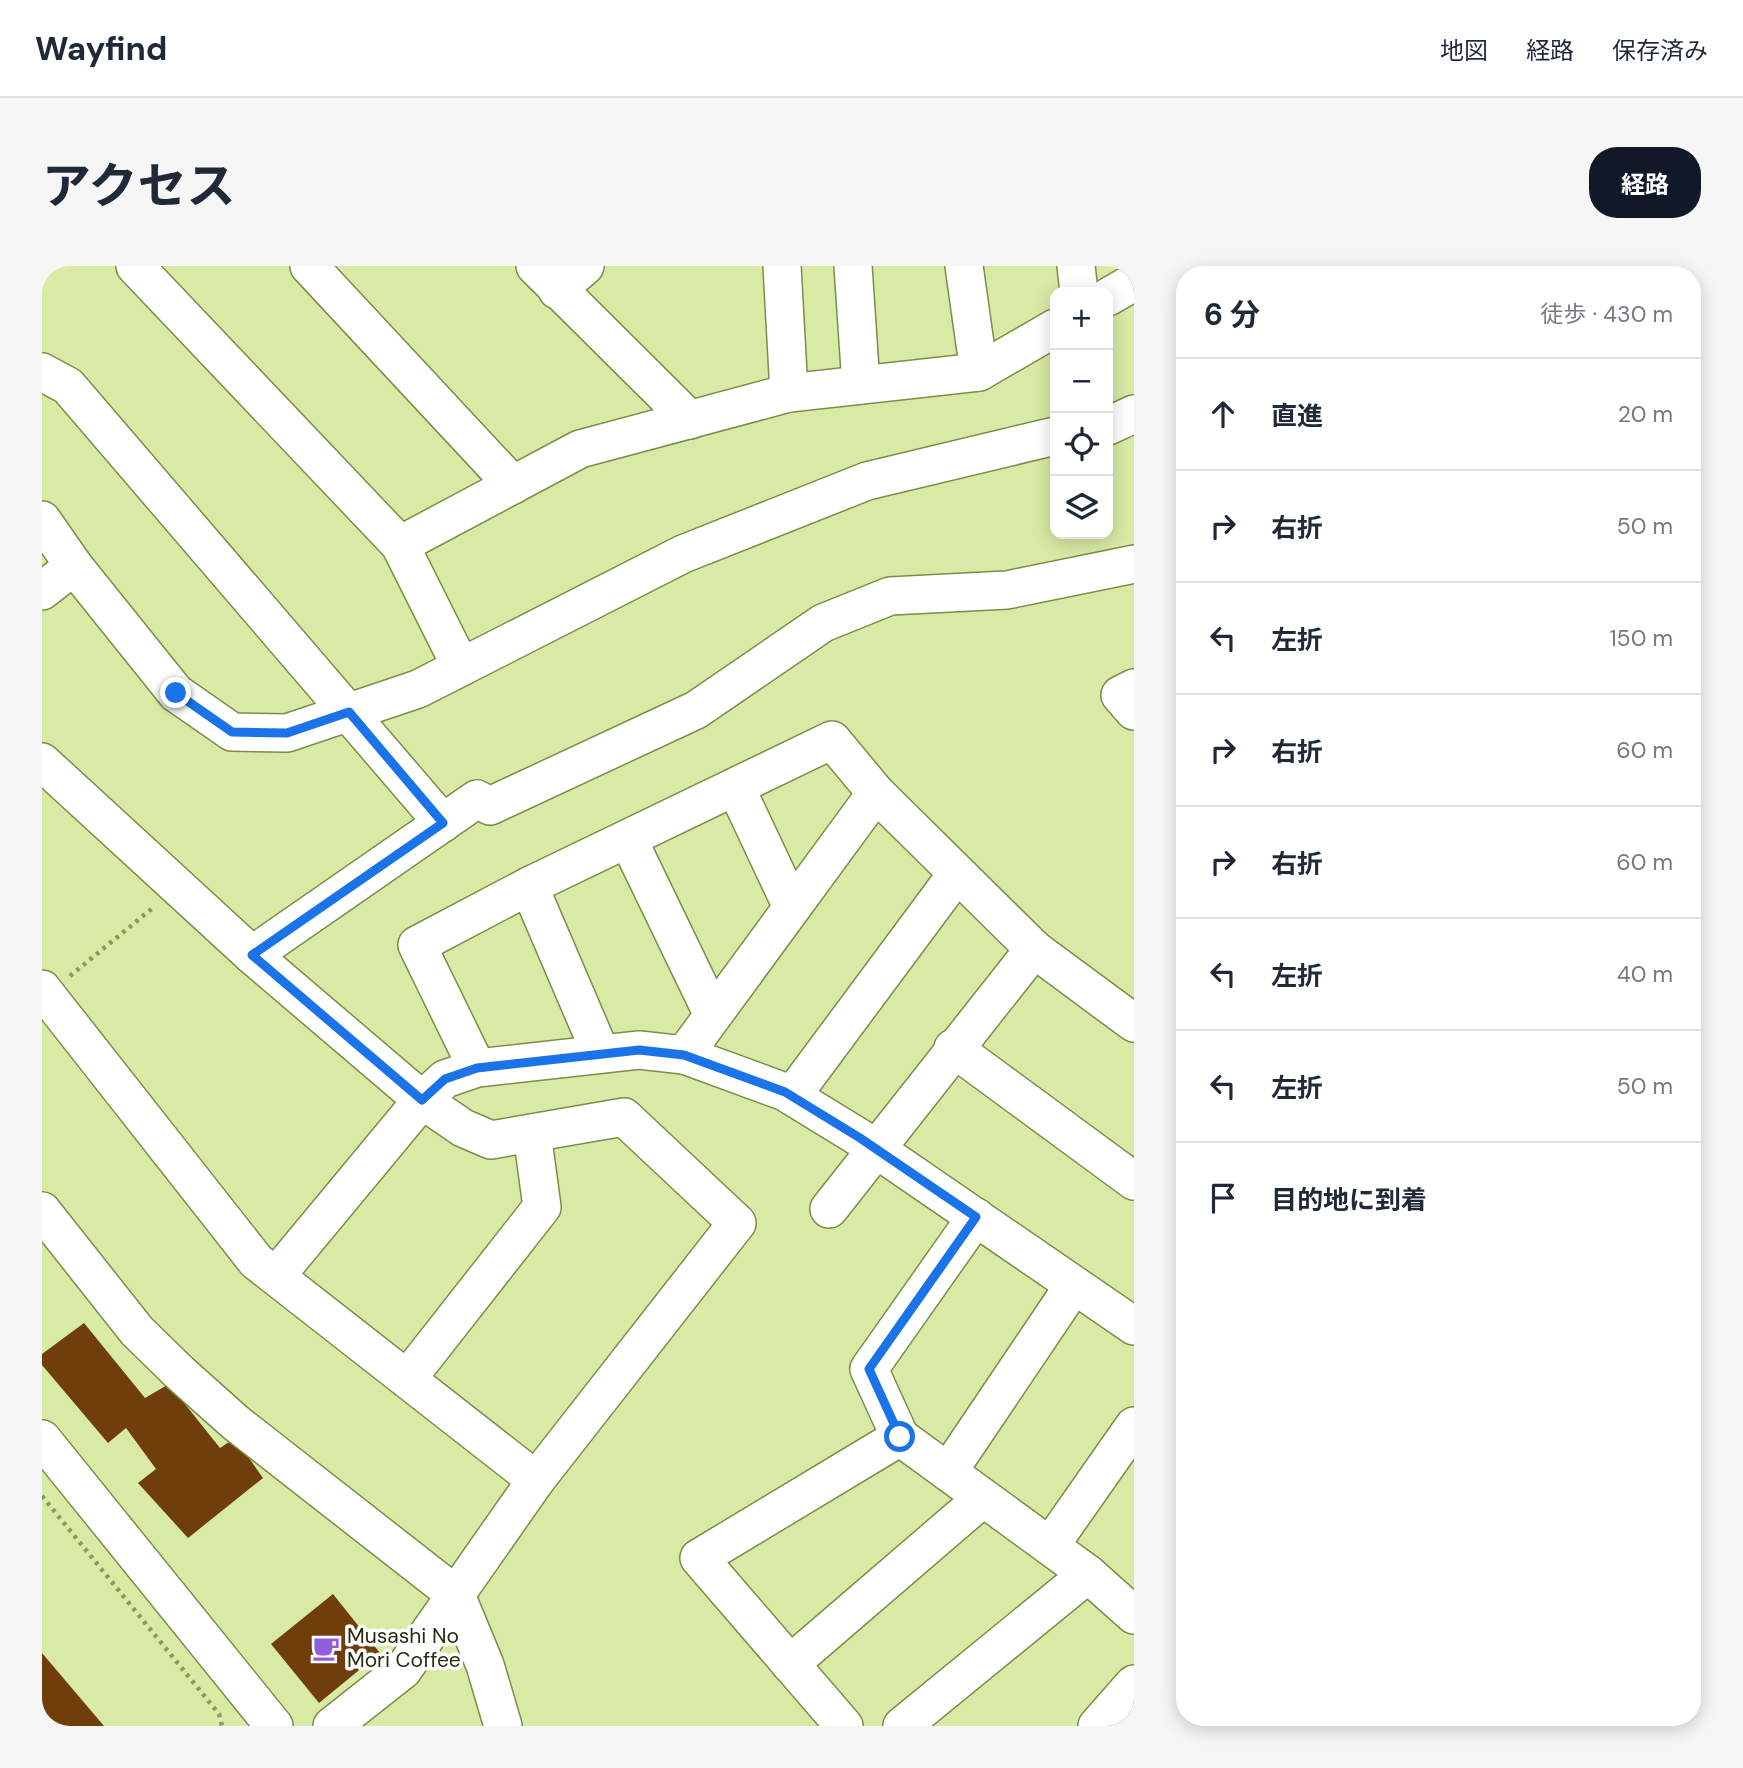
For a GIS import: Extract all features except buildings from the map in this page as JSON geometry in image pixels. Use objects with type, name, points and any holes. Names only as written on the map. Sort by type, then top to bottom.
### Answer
[{"type":"street","points":[[135,266],[400,545],[461,667]]},
{"type":"street","points":[[309,266],[513,485]]},
{"type":"street","points":[[585,266],[546,278],[690,420]]},
{"type":"street","points":[[782,266],[789,393]]},
{"type":"street","points":[[853,266],[861,385]]},
{"type":"street","points":[[964,266],[979,372]]},
{"type":"street","points":[[1076,266],[1078,287]]},
{"type":"street","points":[[1133,266],[1134,274]]},
{"type":"street","points":[[1113,294],[1134,282]]},
{"type":"street","points":[[400,545],[580,449],[789,393],[979,372],[1050,331]]},
{"type":"street","points":[[42,372],[68,386],[443,823]]},
{"type":"street","points":[[1113,424],[1134,414]]},
{"type":"street","points":[[42,520],[74,566],[176,693],[232,732],[287,733],[418,689],[683,554],[867,481],[1050,437]]},
{"type":"street","points":[[252,955],[477,799],[490,806],[696,710],[823,622],[890,596],[1007,590],[1134,564]]},
{"type":"street","points":[[42,591],[74,566]]},
{"type":"street","points":[[1134,688],[1119,695],[1134,711]]},
{"type":"street","points":[[477,1068],[417,945],[529,886],[629,841],[832,740],[876,793],[956,875],[1034,949],[1134,1023]]},
{"type":"street","points":[[42,762],[252,955],[422,1100],[463,1128],[491,1140],[624,1117],[737,1223],[536,1480],[403,1670],[332,1726]]},
{"type":"street","points":[[736,788],[792,907]]},
{"type":"street","points":[[684,1055],[712,1013],[876,793]]},
{"type":"street","points":[[629,841],[712,1013]]},
{"type":"street","points":[[792,1097],[956,875]]},
{"type":"street","points":[[529,886],[601,1055]]},
{"type":"street","points":[[829,1209],[953,1048],[1034,949]]},
{"type":"street","points":[[44,992],[256,1261],[536,1480]]},
{"type":"street","points":[[953,1048],[1134,1181]]},
{"type":"street","points":[[276,1276],[422,1100],[445,1079],[477,1068],[639,1050],[684,1055],[748,1076],[792,1097],[876,1149],[1134,1326]]},
{"type":"street","points":[[407,1379],[542,1208],[532,1133]]},
{"type":"street","points":[[42,1211],[137,1331],[180,1373],[236,1423],[456,1595],[485,1665],[503,1726]]},
{"type":"street","points":[[976,1217],[869,1369],[900,1437],[1088,1574],[1134,1615]]},
{"type":"street","points":[[948,1472],[1074,1285]]},
{"type":"street","points":[[1050,1546],[1134,1426]]},
{"type":"street","points":[[844,1726],[699,1559],[900,1437]]},
{"type":"street","points":[[42,1439],[274,1726]]},
{"type":"street","points":[[790,1664],[983,1498]]},
{"type":"street","points":[[902,1726],[1088,1574]]},
{"type":"street","points":[[1097,1726],[1134,1684]]},
{"type":"path","points":[[44,992],[178,888]]},
{"type":"path","points":[[42,1496],[219,1714],[222,1726]]},
{"type":"place","name":"Musashi No Mori Coffee","points":[[326,1648]]},
{"type":"route","points":[[176,693],[232,732],[287,733],[349,712],[443,823],[252,955],[422,1100],[445,1079],[477,1068],[639,1050],[684,1055],[748,1076],[785,1092],[860,1138],[976,1217],[869,1369],[900,1437]]}]
